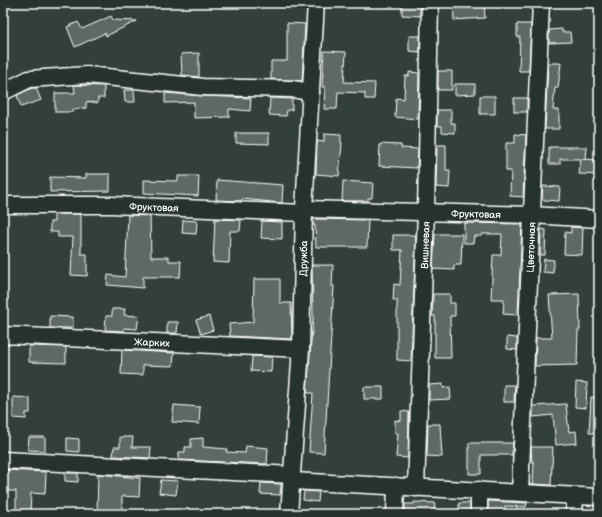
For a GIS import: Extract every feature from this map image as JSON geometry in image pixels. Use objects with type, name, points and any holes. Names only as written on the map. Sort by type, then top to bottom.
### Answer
[{"type":"street","name":"Дружба","points":[[290,514],[301,349],[304,211],[316,3]]},
{"type":"street","name":"Вишневая","points":[[416,488],[426,212],[430,3]]},
{"type":"street","name":"Цветочная","points":[[520,492],[541,3]]},
{"type":"street","points":[[3,92],[29,80],[87,75],[203,87],[292,89],[311,92]]},
{"type":"street","name":"Фруктовая","points":[[3,205],[111,205],[304,211],[426,212],[531,215],[599,219]]},
{"type":"street","name":"Жарких","points":[[3,335],[301,349]]},
{"type":"street","points":[[3,460],[292,478],[416,488],[599,497]]},
{"type":"street","points":[[395,514],[396,486]]},
{"type":"street","points":[[479,490],[479,514]]},
{"type":"street","points":[[574,514],[575,496]]},
{"type":"building","points":[[402,3],[420,3],[420,16],[402,15]]},
{"type":"building","points":[[453,3],[484,3],[485,18],[454,20]]},
{"type":"building","points":[[111,16],[113,20],[137,21],[106,36],[105,33],[75,47],[67,27],[78,22],[82,29]]},
{"type":"building","points":[[287,23],[305,24],[302,81],[271,79],[271,61],[287,61]]},
{"type":"building","points":[[517,24],[531,24],[529,71],[519,71],[520,37],[517,37]]},
{"type":"building","points":[[562,29],[562,32],[570,32],[571,42],[549,43],[549,30]]},
{"type":"building","points":[[409,36],[420,36],[420,52],[409,51]]},
{"type":"building","points":[[324,51],[346,52],[344,82],[375,83],[374,99],[365,99],[365,93],[338,92],[337,109],[324,109],[325,87],[322,87]]},
{"type":"building","points":[[199,53],[199,77],[182,75],[181,54]]},
{"type":"building","points":[[548,63],[561,63],[558,88],[555,88],[553,110],[559,110],[559,129],[545,129]]},
{"type":"building","points":[[438,71],[452,71],[452,90],[438,90]]},
{"type":"building","points":[[409,72],[419,73],[418,119],[395,117],[396,98],[404,99],[405,76],[409,76]]},
{"type":"building","points":[[455,84],[475,84],[475,94],[455,95]]},
{"type":"building","points":[[74,85],[104,86],[104,98],[98,98],[98,103],[86,102],[86,108],[73,110],[73,112],[55,112],[55,93],[75,93]]},
{"type":"building","points":[[32,88],[36,88],[41,100],[21,107],[17,95]]},
{"type":"building","points":[[124,90],[134,90],[135,102],[125,102]]},
{"type":"building","points":[[165,93],[251,98],[250,111],[229,109],[229,117],[194,118],[194,102],[165,103]]},
{"type":"building","points":[[480,96],[495,96],[495,114],[480,114]]},
{"type":"building","points":[[270,98],[292,99],[292,110],[287,110],[286,116],[269,115]]},
{"type":"building","points":[[514,98],[527,98],[527,112],[514,112]]},
{"type":"building","points":[[437,110],[451,110],[451,123],[455,123],[455,133],[442,132],[442,126],[437,126]]},
{"type":"building","points":[[236,133],[269,133],[269,144],[236,143]]},
{"type":"building","points":[[324,134],[341,135],[342,143],[339,176],[316,174],[317,141],[324,142]]},
{"type":"building","points":[[515,134],[526,135],[523,197],[510,196],[511,171],[506,171],[506,143],[515,143]]},
{"type":"building","points":[[380,144],[401,145],[401,148],[418,149],[417,168],[379,166]]},
{"type":"building","points":[[437,145],[446,145],[446,170],[450,170],[449,188],[436,187]]},
{"type":"building","points":[[549,147],[587,147],[586,159],[582,159],[599,160],[599,175],[579,174],[581,159],[560,159],[560,164],[549,164]]},
{"type":"building","points":[[86,174],[110,174],[110,191],[50,192],[50,177],[86,178]]},
{"type":"building","points":[[178,176],[199,176],[198,196],[144,193],[144,180],[178,181]]},
{"type":"building","points":[[217,180],[283,185],[282,203],[242,199],[241,201],[216,200]]},
{"type":"building","points":[[343,181],[373,183],[372,198],[368,198],[368,201],[342,201]]},
{"type":"building","points":[[543,186],[560,187],[559,201],[544,200],[542,197]]},
{"type":"building","points":[[54,214],[81,214],[81,254],[87,254],[87,276],[71,275],[73,237],[58,237],[58,232],[50,232],[50,222],[54,222]]},
{"type":"building","points":[[128,215],[150,216],[151,257],[169,257],[169,261],[181,261],[180,277],[143,277],[143,288],[107,285],[108,275],[125,277]]},
{"type":"building","points":[[215,219],[241,220],[240,231],[230,231],[229,263],[213,262]]},
{"type":"building","points":[[313,219],[368,220],[367,247],[316,247],[315,225],[313,225]]},
{"type":"building","points":[[183,220],[197,221],[196,234],[182,233]]},
{"type":"building","points":[[262,221],[282,222],[282,239],[261,238]]},
{"type":"building","points":[[464,223],[522,224],[518,315],[503,314],[504,299],[491,299],[493,255],[501,255],[502,234],[482,234],[482,236],[474,236],[473,243],[464,243]]},
{"type":"building","points":[[571,227],[583,228],[582,255],[564,254],[565,232],[571,233]]},
{"type":"building","points":[[541,229],[546,230],[545,255],[540,255]]},
{"type":"building","points":[[435,234],[462,234],[461,265],[454,265],[454,270],[433,269]]},
{"type":"building","points":[[393,235],[416,235],[411,361],[397,360],[397,300],[393,300],[394,284],[400,285],[402,250],[393,250]]},
{"type":"building","points":[[544,259],[554,260],[553,273],[543,272]]},
{"type":"building","points":[[312,265],[333,265],[332,286],[334,286],[324,453],[309,452],[313,393],[307,393],[313,317]]},
{"type":"building","points":[[254,279],[280,279],[280,303],[291,303],[292,339],[230,336],[229,324],[253,322]]},
{"type":"building","points":[[433,294],[450,294],[450,303],[455,303],[455,316],[450,316],[451,358],[435,358],[435,316],[432,316]]},
{"type":"building","points":[[579,294],[580,330],[578,330],[577,365],[535,366],[536,338],[552,338],[549,295]]},
{"type":"building","points":[[112,309],[125,309],[124,315],[139,316],[137,329],[124,328],[124,331],[105,330],[106,316],[112,316]]},
{"type":"building","points":[[50,316],[73,317],[73,328],[50,328]]},
{"type":"building","points":[[209,316],[213,330],[201,334],[196,320]]},
{"type":"building","points":[[167,322],[178,322],[177,333],[167,333]]},
{"type":"building","points":[[507,337],[517,338],[517,350],[507,349]]},
{"type":"building","points":[[29,346],[66,347],[66,363],[29,362]]},
{"type":"building","points":[[122,350],[174,353],[173,366],[143,365],[143,375],[121,374]]},
{"type":"building","points":[[252,356],[272,357],[271,372],[251,371]]},
{"type":"building","points":[[576,382],[587,383],[586,408],[575,407]]},
{"type":"building","points":[[443,384],[443,388],[450,387],[451,399],[429,400],[429,385]]},
{"type":"building","points":[[504,385],[515,385],[514,402],[504,402]]},
{"type":"building","points":[[364,387],[383,387],[383,399],[364,399]]},
{"type":"building","points":[[13,397],[30,398],[30,413],[26,413],[26,419],[13,418]]},
{"type":"building","points":[[591,397],[599,398],[599,433],[589,433]]},
{"type":"building","points":[[566,404],[569,432],[576,431],[577,443],[556,445],[553,415],[533,417],[533,406]]},
{"type":"building","points":[[174,405],[200,407],[199,424],[172,422]]},
{"type":"building","points":[[401,411],[409,412],[408,458],[396,457],[398,433],[395,433],[395,420],[401,421]]},
{"type":"building","points":[[428,424],[440,424],[442,457],[427,456]]},
{"type":"building","points":[[29,437],[45,437],[45,451],[28,450]]},
{"type":"building","points":[[120,437],[133,437],[132,447],[151,447],[150,458],[113,456],[114,447],[120,447]]},
{"type":"building","points":[[67,438],[79,439],[79,452],[67,451]]},
{"type":"building","points":[[203,438],[203,447],[227,449],[226,452],[245,453],[246,446],[268,448],[267,464],[179,460],[179,452],[185,452],[185,447],[191,447],[191,439]]},
{"type":"building","points":[[469,443],[513,443],[512,455],[481,455],[481,474],[469,474]]},
{"type":"building","points":[[531,447],[553,447],[551,485],[533,484],[534,462],[532,462]]},
{"type":"building","points":[[3,470],[46,472],[45,494],[31,493],[30,514],[16,514],[16,491],[3,491]]},
{"type":"building","points":[[65,473],[78,473],[78,482],[65,481]]},
{"type":"building","points":[[98,474],[140,478],[139,497],[122,496],[122,514],[97,514]]},
{"type":"building","points":[[161,480],[178,481],[176,495],[159,493]]},
{"type":"building","points":[[261,483],[281,484],[280,495],[260,494]]},
{"type":"building","points":[[304,491],[319,492],[318,502],[303,500]]},
{"type":"building","points":[[488,501],[527,503],[526,507],[505,506],[505,514],[488,514]]},
{"type":"building","points":[[414,502],[435,503],[434,514],[405,514],[405,504],[414,504]]},
{"type":"building","points":[[459,503],[470,503],[470,514],[459,514]]}]
